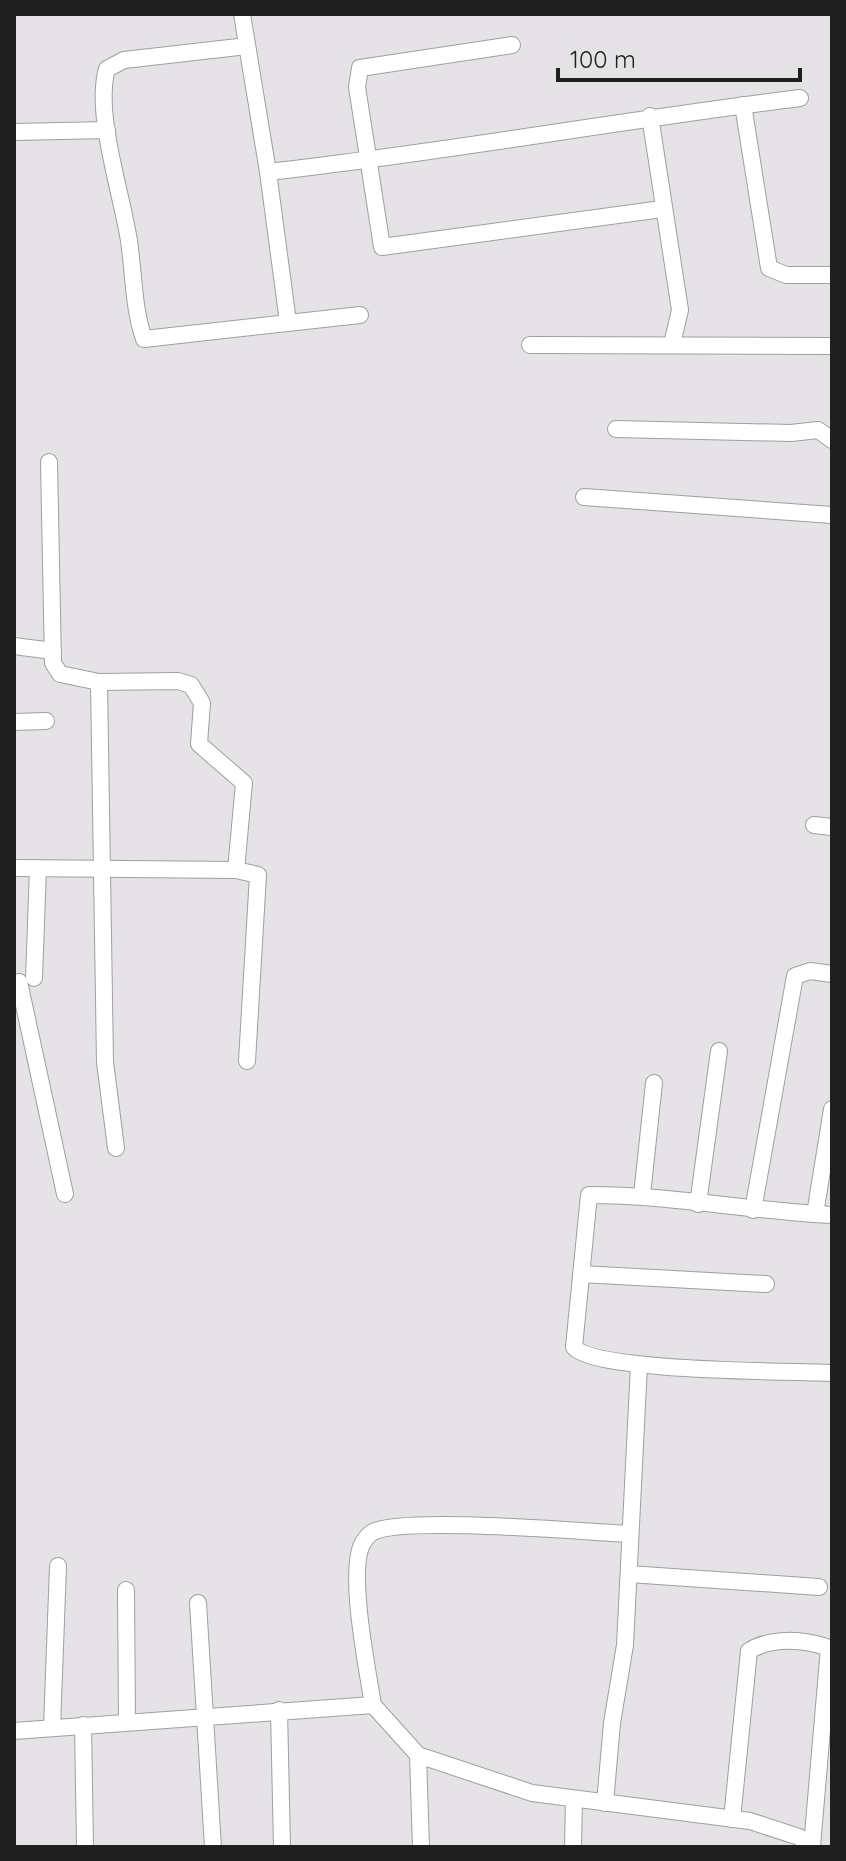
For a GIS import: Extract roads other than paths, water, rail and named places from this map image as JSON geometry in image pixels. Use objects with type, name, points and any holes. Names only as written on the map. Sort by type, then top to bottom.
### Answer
[{"type":"street","points":[[242,14],[288,322]]},
{"type":"street","points":[[512,45],[360,68],[357,87],[382,247],[662,209]]},
{"type":"street","points":[[247,46],[124,60],[107,69],[104,79],[107,130],[144,339],[360,315]]},
{"type":"street","points":[[268,172],[369,160],[650,116],[800,98]]},
{"type":"street","points":[[743,105],[769,268],[786,275],[832,275]]},
{"type":"street","points":[[650,116],[680,310],[672,344]]},
{"type":"street","points":[[14,132],[107,130]]},
{"type":"street","points":[[530,345],[832,346]]},
{"type":"street","points":[[616,429],[791,433],[818,430],[832,440]]},
{"type":"street","points":[[49,462],[53,663],[60,674],[99,682],[178,681],[191,685],[202,703],[199,744],[244,783],[236,870]]},
{"type":"street","points":[[584,497],[832,515]]},
{"type":"street","points":[[14,646],[53,651]]},
{"type":"street","points":[[99,682],[99,868],[105,1062],[116,1148]]},
{"type":"street","points":[[14,722],[46,721]]},
{"type":"street","points":[[814,825],[832,827]]},
{"type":"street","points":[[14,868],[236,870],[258,875],[247,1061]]},
{"type":"street","points":[[34,978],[38,868]]},
{"type":"street","points":[[753,1210],[795,976],[810,971],[832,974]]},
{"type":"street","points":[[14,983],[19,982],[65,1194]]},
{"type":"street","points":[[698,1204],[719,1051]]},
{"type":"street","points":[[642,1195],[654,1083]]},
{"type":"street","points":[[832,1109],[824,1214],[753,1210],[642,1195],[589,1195],[574,1347],[587,1355],[639,1365],[832,1373]]},
{"type":"street","points":[[581,1274],[766,1284]]},
{"type":"street","points":[[605,1803],[612,1723],[625,1645],[639,1365]]},
{"type":"street","points":[[630,1534],[415,1525],[372,1532],[362,1543],[357,1574],[363,1644],[373,1705],[418,1755],[532,1793],[732,1819],[799,1837],[813,1847]]},
{"type":"street","points":[[52,1728],[58,1566]]},
{"type":"street","points":[[629,1574],[819,1587]]},
{"type":"street","points":[[126,1590],[127,1722]]},
{"type":"street","points":[[198,1603],[213,1847]]},
{"type":"street","points":[[732,1819],[749,1651],[765,1641],[818,1644],[829,1648],[813,1847]]},
{"type":"street","points":[[14,1731],[373,1705]]},
{"type":"street","points":[[279,1710],[282,1847]]},
{"type":"street","points":[[83,1725],[85,1847]]},
{"type":"street","points":[[418,1755],[421,1847]]},
{"type":"street","points":[[573,1847],[574,1799]]}]
